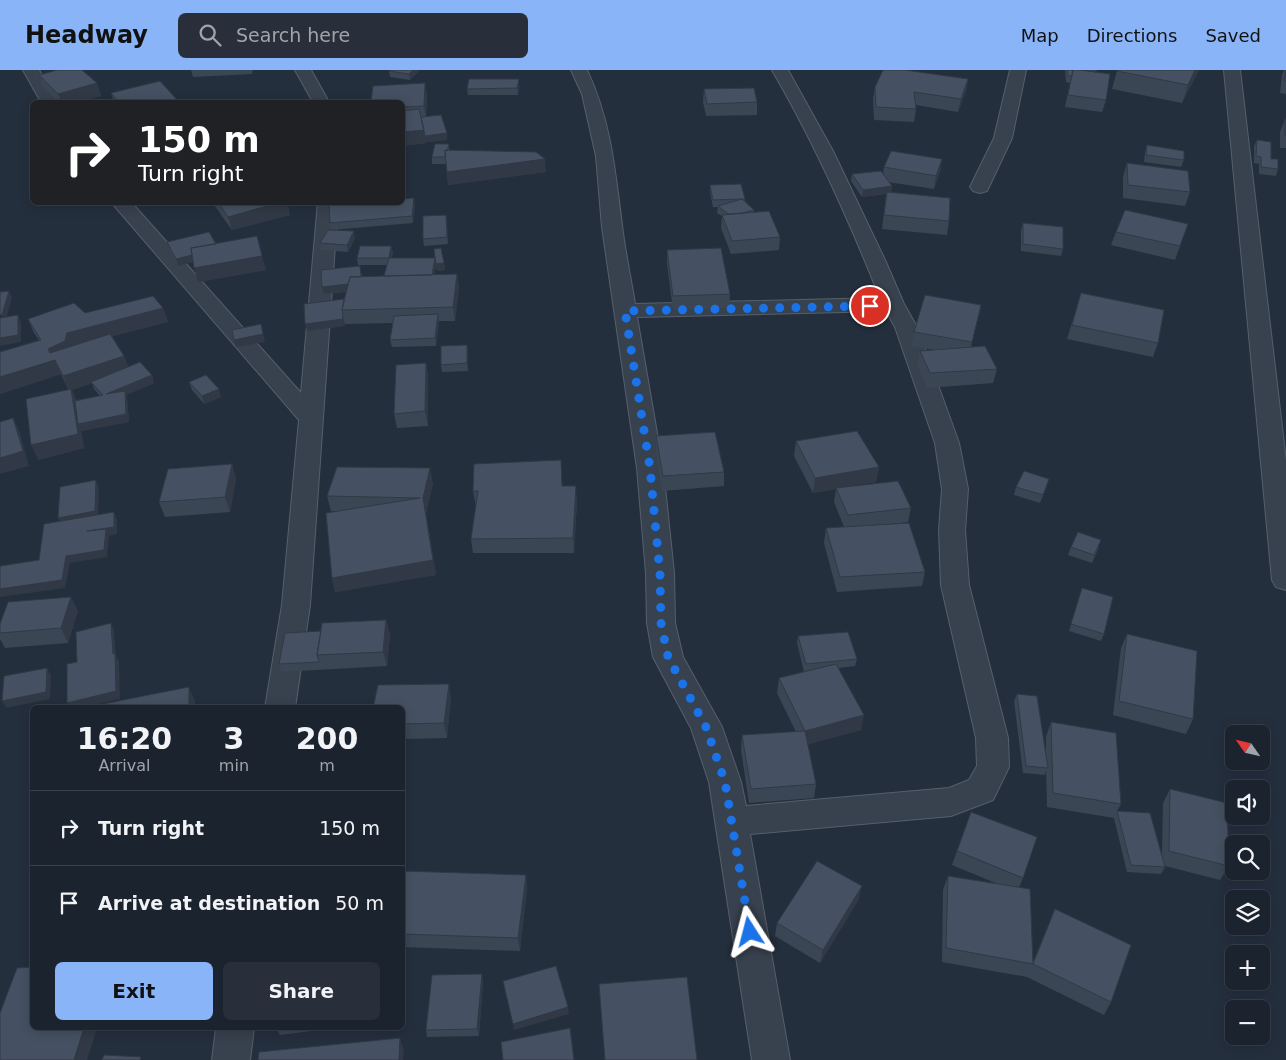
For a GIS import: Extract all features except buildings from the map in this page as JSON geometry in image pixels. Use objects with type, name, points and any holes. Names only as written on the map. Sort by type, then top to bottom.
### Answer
[{"type":"street","points":[[31,70],[47,100]]},
{"type":"street","points":[[304,70],[320,100]]},
{"type":"street","points":[[579,70],[590,94],[605,156],[612,227],[650,468],[660,574],[661,623],[668,657],[706,727],[725,782],[771,1060]]},
{"type":"street","points":[[731,822],[951,802],[981,790],[993,767],[992,738],[955,585],[952,530],[955,489],[946,443],[906,327],[893,304],[875,260],[824,151],[780,70]]},
{"type":"street","points":[[980,186],[1003,138],[1018,70]]},
{"type":"street","points":[[1232,70],[1277,408],[1286,580]]},
{"type":"street","points":[[123,205],[311,419]]},
{"type":"street","points":[[280,705],[296,605],[328,205]]},
{"type":"street","points":[[625,311],[893,304]]},
{"type":"street","points":[[231,1060],[235,1030]]},
{"type":"route","points":[[750,932],[725,782],[706,727],[668,657],[661,623],[660,574],[650,468],[625,311],[870,306]]}]
